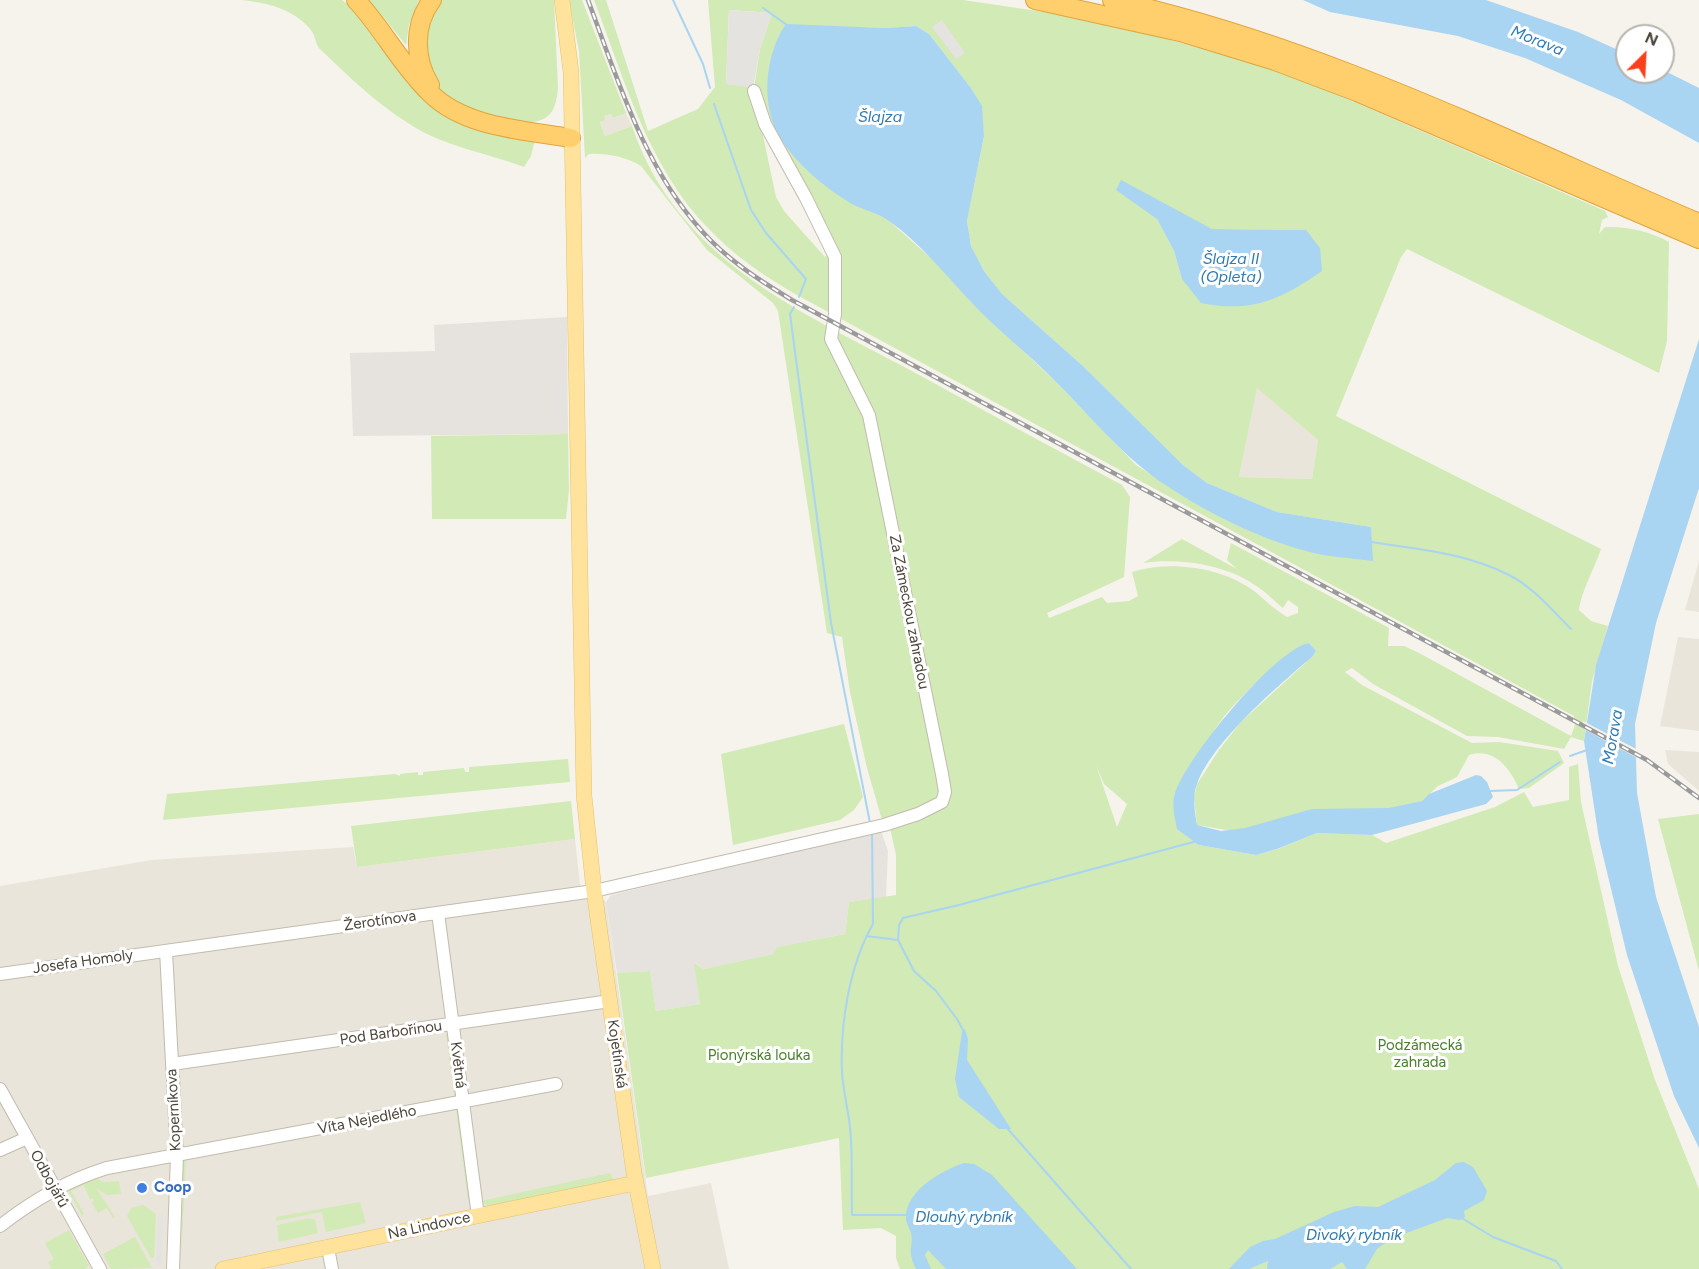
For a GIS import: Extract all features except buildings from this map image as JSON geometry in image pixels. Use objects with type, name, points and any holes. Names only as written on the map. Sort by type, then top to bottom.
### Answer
[{"type":"highway","points":[[356,0],[428,92],[454,110],[492,124],[572,138]]},
{"type":"highway","points":[[432,0],[419,29],[419,61],[433,89],[454,110]]},
{"type":"highway","points":[[1035,0],[1180,32],[1275,61],[1661,215],[1699,223]]},
{"type":"highway","points":[[1112,0],[1233,32],[1322,63],[1661,215],[1699,239]]},
{"type":"main road","name":"Kojetínská","points":[[562,0],[570,52],[582,747],[587,837],[635,1183],[653,1269]]},
{"type":"main road","name":"Na Lindovce","points":[[223,1269],[635,1183]]},
{"type":"street","name":"Za Zámeckou zahradou","points":[[594,891],[884,825],[918,814],[942,802],[945,792],[869,415],[831,339],[835,315],[835,257],[806,198],[765,124],[754,91]]},
{"type":"street","name":"Žerotínova","points":[[166,951],[594,891]]},
{"type":"street","name":"Květná","points":[[438,913],[478,1216]]},
{"type":"street","name":"Josefa Homoly","points":[[0,974],[166,951]]},
{"type":"street","name":"Koperníkova","points":[[166,951],[177,1155],[173,1269]]},
{"type":"street","name":"Pod Barbořinou","points":[[172,1064],[610,1002]]},
{"type":"street","name":"Víta Nejedlého","points":[[0,1226],[55,1190],[80,1177],[132,1162],[556,1084]]},
{"type":"street","name":"Odbojářů","points":[[0,1089],[100,1269]]},
{"type":"street","points":[[0,1150],[27,1138]]},
{"type":"street","points":[[328,1248],[332,1269]]},
{"type":"shaded area","points":[[729,10],[772,13],[760,49],[753,88],[726,84]]},
{"type":"shaded area","points":[[942,20],[965,53],[956,59],[932,27]]},
{"type":"shaded area","points":[[626,113],[632,126],[605,136],[600,121],[604,116],[611,114],[613,118]]},
{"type":"shaded area","points":[[567,317],[568,434],[353,436],[350,353],[435,351],[434,325]]},
{"type":"shaded area","points":[[555,381],[564,381],[565,417],[555,417]]},
{"type":"shaded area","points":[[1257,387],[1318,440],[1312,479],[1239,477]]},
{"type":"shaded area","points":[[1699,561],[1699,612],[1685,610]]},
{"type":"shaded area","points":[[1678,637],[1699,639],[1699,731],[1660,726]]},
{"type":"shaded area","points":[[1665,750],[1699,752],[1699,791],[1668,764]]},
{"type":"shaded area","points":[[881,831],[888,851],[886,897],[849,902],[845,934],[777,947],[773,954],[704,969],[695,963],[700,1004],[656,1011],[650,971],[617,973],[606,902],[611,895]]},
{"type":"shaded area","points":[[575,839],[580,885],[606,902],[648,1196],[711,1183],[729,1269],[0,1269],[0,886],[152,860],[353,847],[357,867]]},
{"type":"shaded area","points":[[158,1215],[164,1215],[161,1266],[156,1266]]},
{"type":"green space","points":[[241,0],[342,0],[355,9],[408,84],[435,109],[466,123],[535,140],[531,156],[524,167],[450,144],[422,131],[385,107],[352,79],[319,48],[311,30],[296,16],[270,5]]},
{"type":"green space","points":[[369,0],[419,0],[409,25],[406,45]]},
{"type":"green space","points":[[437,0],[554,0],[558,88],[555,105],[550,114],[539,121],[524,123],[506,121],[469,108],[439,89],[428,73],[424,50],[427,17]]},
{"type":"green space","points":[[569,0],[582,0],[626,113],[613,118],[611,114],[604,116],[605,120],[600,122],[605,136],[632,126],[652,172],[678,212],[710,246],[745,275],[825,325],[1122,485],[1130,497],[1124,577],[1047,613],[1049,618],[1102,597],[1107,603],[1129,601],[1138,596],[1132,572],[1147,568],[1178,566],[1227,576],[1254,591],[1287,617],[1298,613],[1298,607],[1288,600],[1283,608],[1257,586],[1214,567],[1170,561],[1143,563],[1182,539],[1237,569],[1227,560],[1231,543],[1389,628],[1388,646],[1404,646],[1419,653],[1571,736],[1575,725],[1574,716],[795,294],[749,264],[708,228],[669,178],[653,150],[627,90],[594,0],[606,0],[648,131],[698,109],[715,87],[708,0],[963,0],[1071,16],[1136,30],[1264,67],[1329,91],[1605,211],[1608,217],[1602,220],[1599,234],[1605,227],[1621,227],[1646,232],[1669,242],[1667,341],[1659,373],[1407,249],[1401,257],[1336,416],[1601,549],[1585,588],[1579,610],[1591,621],[1608,626],[1592,681],[1584,741],[1571,737],[1564,749],[1498,737],[1467,736],[1373,684],[1352,668],[1345,672],[1362,685],[1472,743],[1499,742],[1558,751],[1564,763],[1529,788],[1519,789],[1511,774],[1500,761],[1478,753],[1469,755],[1457,777],[1438,786],[1422,801],[1389,809],[1238,832],[1197,825],[1194,798],[1197,784],[1240,723],[1313,656],[1316,651],[1309,643],[1301,646],[1277,664],[1230,710],[1210,737],[1174,795],[1199,845],[1256,855],[1278,849],[1317,833],[1372,835],[1386,843],[1495,807],[1524,792],[1533,807],[1569,800],[1569,767],[1578,764],[1581,802],[1618,966],[1655,1080],[1699,1189],[1699,1269],[900,1269],[896,1258],[896,1236],[881,1228],[843,1230],[839,1138],[646,1178],[617,973],[650,971],[656,1011],[700,1004],[694,963],[704,969],[773,954],[777,947],[845,934],[849,902],[896,895],[896,855],[890,828],[882,820],[867,768],[850,692],[842,637],[827,633],[778,311],[773,303],[707,250],[641,166],[623,158],[603,154],[589,154],[585,158],[579,51]],"holes":[[[729,10],[772,13],[760,49],[754,87],[726,84]],[[786,25],[886,28],[916,26],[929,34],[971,88],[981,106],[984,136],[967,221],[971,246],[984,271],[1002,294],[1084,367],[1183,465],[1207,483],[1277,512],[1371,527],[1307,551],[1231,521],[1196,503],[1136,465],[1058,384],[970,301],[942,268],[888,220],[824,185],[801,164],[781,139],[773,51]],[[761,126],[829,253],[825,257],[784,211],[776,197]],[[1170,208],[1212,229],[1306,230],[1182,279],[1174,251],[1157,219]],[[1257,388],[1318,440],[1312,479],[1239,477]],[[1096,765],[1104,784],[1127,804],[1117,827]]]},
{"type":"green space","points":[[568,434],[569,490],[566,519],[432,519],[431,436]]},
{"type":"green space","points":[[844,724],[863,797],[854,810],[840,820],[733,845],[721,754]]},
{"type":"green space","points":[[568,759],[570,782],[163,820],[167,794],[395,774],[400,776],[400,774],[418,772],[418,775],[423,775],[423,772],[464,768],[465,772],[469,772],[469,767]]},
{"type":"green space","points":[[571,801],[575,839],[357,867],[351,826]]},
{"type":"green space","points":[[1699,814],[1699,971],[1658,819]]},
{"type":"green space","points":[[446,1030],[448,1032],[180,1069],[183,1147],[454,1096],[446,1034],[450,1034],[457,1098],[181,1149],[178,1069]]},
{"type":"green space","points":[[452,1106],[459,1108],[472,1201],[468,1201],[456,1109],[186,1159],[181,1262],[183,1157]]},
{"type":"green space","points":[[610,1173],[614,1181],[488,1206],[481,1201]]},
{"type":"green space","points":[[95,1178],[104,1182],[119,1181],[121,1194],[107,1195],[96,1188],[115,1217],[113,1218],[107,1208],[98,1213],[92,1203],[93,1198],[90,1199],[84,1185],[71,1191],[84,1214],[82,1216],[68,1190]]},
{"type":"green space","points":[[360,1202],[366,1223],[326,1232],[322,1212],[276,1221],[276,1217]]},
{"type":"green space","points":[[143,1205],[156,1214],[154,1258],[151,1258],[127,1216],[131,1208]]},
{"type":"green space","points":[[310,1218],[315,1220],[318,1233],[279,1242],[277,1225]]},
{"type":"green space","points":[[69,1230],[89,1266],[85,1269],[49,1269],[51,1267],[48,1262],[54,1259],[45,1243]]},
{"type":"green space","points":[[135,1237],[152,1268],[111,1269],[103,1254]]},
{"type":"water","name":"Morava","points":[[1303,0],[1486,0],[1578,32],[1615,49],[1615,84],[1675,84],[1675,76],[1699,88],[1699,143],[1621,100],[1525,58],[1458,36],[1330,12]]},
{"type":"water","name":"Šlajza","points":[[786,24],[886,28],[916,26],[929,34],[971,88],[982,106],[984,136],[967,221],[971,246],[984,271],[1002,294],[1084,367],[1183,465],[1207,483],[1277,512],[1371,527],[1373,561],[1314,553],[1288,546],[1216,515],[1151,475],[1123,451],[1047,373],[980,311],[911,239],[885,218],[852,204],[813,176],[782,141],[770,113],[769,66],[773,51]]},
{"type":"water","name":"Šlajza II (Opleta)","points":[[1121,180],[1212,229],[1306,230],[1320,248],[1322,271],[1293,290],[1265,302],[1236,306],[1201,303],[1182,279],[1174,251],[1157,219],[1116,190]]},
{"type":"water","name":"Morava","points":[[1699,339],[1699,488],[1656,623],[1635,724],[1637,793],[1656,897],[1699,1027],[1699,1148],[1674,1096],[1627,955],[1599,839],[1584,741],[1596,665]]},
{"type":"water","points":[[1309,643],[1316,651],[1313,656],[1248,715],[1205,767],[1195,794],[1197,825],[1221,831],[1245,828],[1312,809],[1389,808],[1422,801],[1429,794],[1476,775],[1481,776],[1487,782],[1493,797],[1486,804],[1372,835],[1317,833],[1256,855],[1199,845],[1177,829],[1174,797],[1181,781],[1211,734],[1253,685],[1294,650]]},
{"type":"water","points":[[965,1029],[968,1039],[967,1060],[1011,1129],[999,1129],[959,1097],[955,1079],[962,1032]]},
{"type":"water","name":"Divoký rybník","points":[[1464,1162],[1473,1167],[1487,1191],[1484,1200],[1464,1211],[1465,1217],[1460,1220],[1447,1218],[1390,1239],[1377,1249],[1365,1269],[1347,1269],[1342,1262],[1330,1269],[1267,1269],[1268,1261],[1249,1269],[1229,1269],[1250,1247],[1263,1241],[1275,1239],[1334,1212],[1355,1206],[1378,1207],[1435,1180],[1456,1163]]},
{"type":"water","name":"Dlouhý rybník","points":[[964,1163],[974,1164],[992,1175],[1077,1269],[946,1269],[928,1250],[925,1255],[931,1269],[916,1269],[911,1253],[911,1233],[906,1220],[908,1206],[913,1197],[928,1182],[946,1170]]},
{"type":"pier","points":[[1583,721],[1638,750],[1639,759],[1582,728]]},
{"type":"waterway","points":[[673,0],[703,64],[710,88]]},
{"type":"waterway","points":[[763,8],[787,25]]},
{"type":"waterway","points":[[714,104],[751,210],[766,233],[806,279],[799,297]]},
{"type":"waterway","points":[[794,307],[790,314],[831,623],[870,823]]},
{"type":"waterway","points":[[1371,542],[1442,553],[1493,568],[1526,586],[1571,629]]},
{"type":"waterway","points":[[1570,756],[1587,750]]},
{"type":"waterway","points":[[1490,791],[1517,790],[1560,762]]},
{"type":"waterway","points":[[872,832],[873,924],[852,977],[845,1016],[842,1054],[843,1086],[851,1138],[852,1215],[908,1215]]},
{"type":"waterway","points":[[898,940],[899,925],[903,918],[1197,841]]},
{"type":"waterway","points":[[866,936],[898,940],[914,971],[936,991],[964,1032]]},
{"type":"waterway","points":[[1007,1128],[1131,1269]]},
{"type":"waterway","points":[[1460,1217],[1493,1237],[1556,1261],[1562,1269]]},
{"type":"railway","points":[[588,0],[634,121],[663,178],[681,205],[711,241],[767,285],[1647,760],[1699,798]]},
{"type":"place","name":"Coop","points":[[142,1188]]},
{"type":"park label","name":"Podzámecká zahrada","points":[[1420,1054]]},
{"type":"park label","name":"Pionýrská louka","points":[[759,1056]]}]
